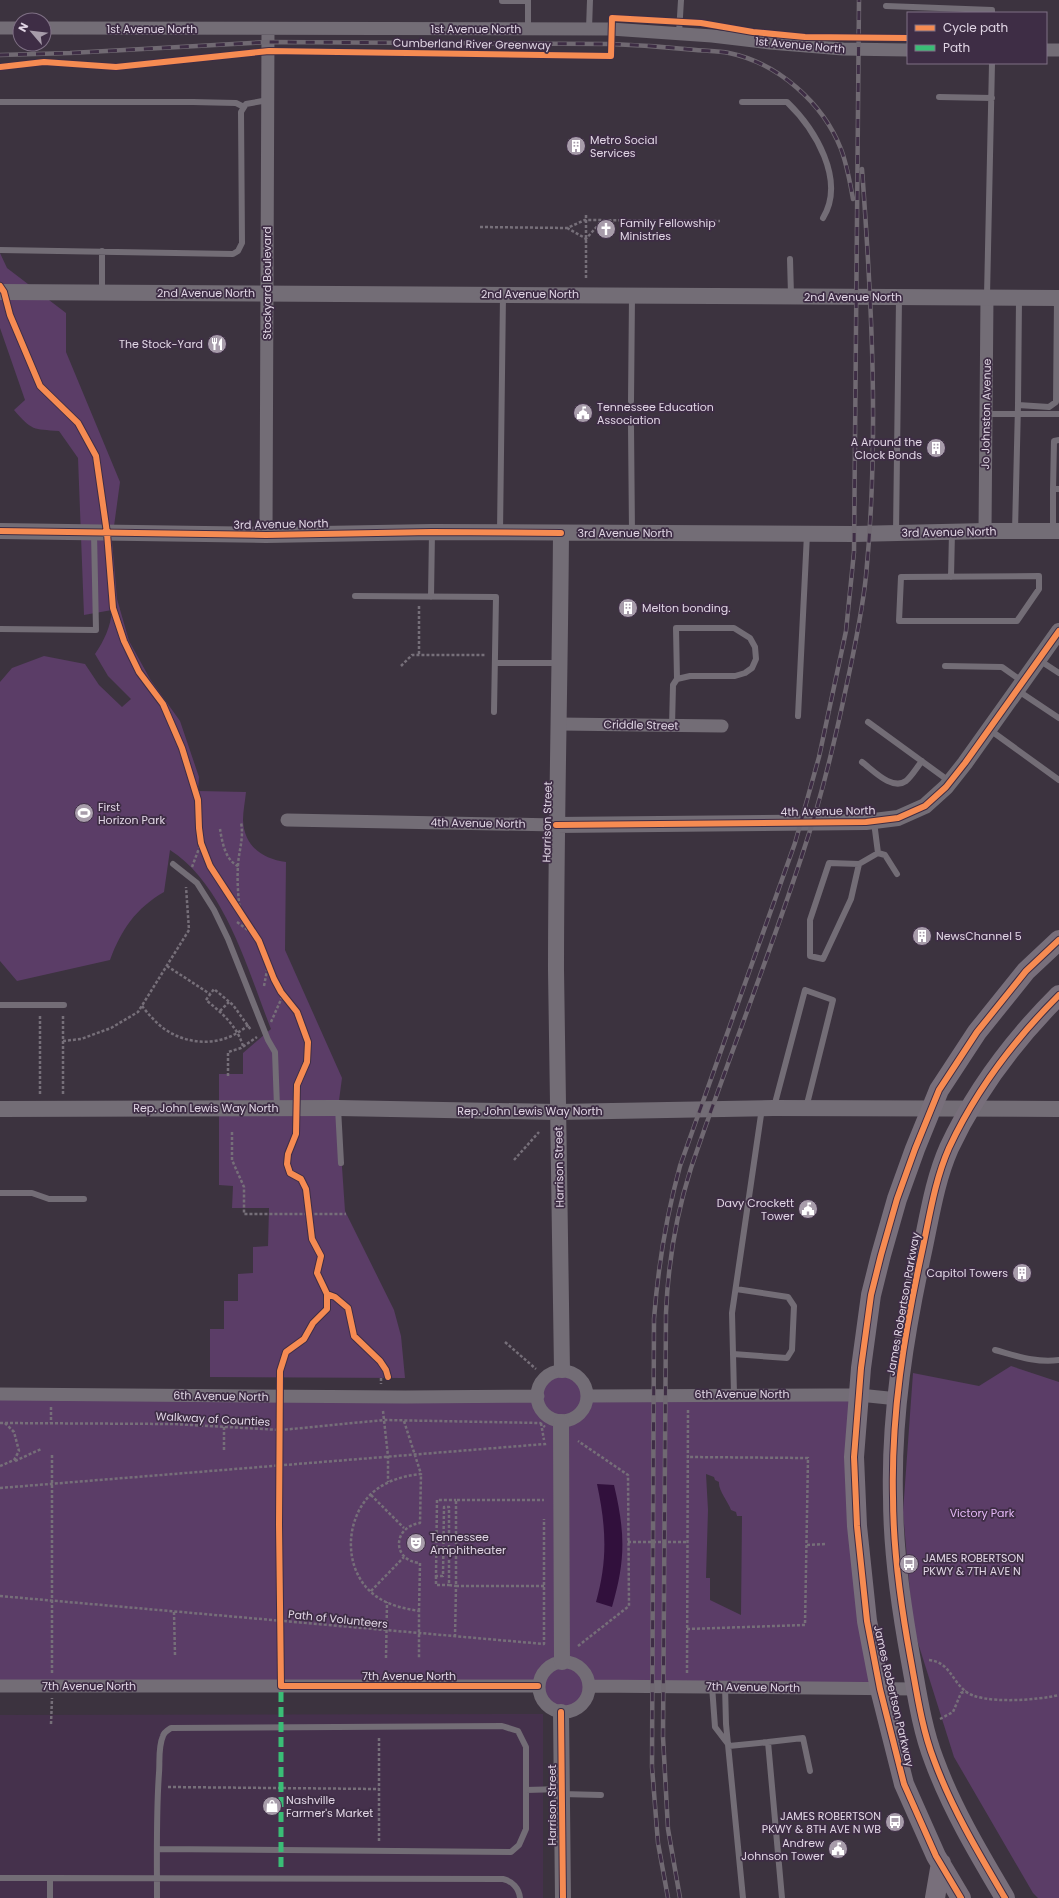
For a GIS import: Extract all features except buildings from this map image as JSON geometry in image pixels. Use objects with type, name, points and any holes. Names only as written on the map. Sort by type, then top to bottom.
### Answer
[{"type":"main road","name":"James Robertson Parkway","points":[[961,1898],[941,1863],[904,1784],[880,1689],[867,1620],[857,1526],[854,1457],[859,1395],[866,1328],[879,1262],[897,1199],[939,1090],[977,1032],[1026,971],[1059,940]]},
{"type":"main road","name":"James Robertson Parkway","points":[[1005,1898],[965,1830],[933,1759],[916,1689],[905,1630],[894,1536],[893,1467],[900,1368],[914,1291],[938,1176],[949,1149],[970,1109],[996,1066],[1033,1021],[1059,995]]},
{"type":"main road","points":[[935,1898],[941,1863]]},
{"type":"street","points":[[0,28],[12,28]]},
{"type":"street","name":"1st Avenue North","points":[[52,28],[268,30],[589,29],[679,33],[843,49],[907,50]]},
{"type":"street","name":"Stockyard Boulevard","points":[[266,536],[269,100],[268,30]]},
{"type":"street","points":[[1047,50],[1059,50]]},
{"type":"street","name":"2nd Avenue North","points":[[0,292],[632,294],[899,297],[988,296],[1058,298]]},
{"type":"street","name":"Jo Johnston Avenue","points":[[985,531],[988,296]]},
{"type":"street","name":"3rd Avenue North","points":[[0,531],[266,536],[432,532],[808,534],[952,531],[1056,531]]},
{"type":"street","name":"Harrison Street","points":[[562,533],[556,825],[557,1112],[562,1370]]},
{"type":"street","name":"4th Avenue North","points":[[287,820],[556,825],[874,821],[898,818],[925,806],[950,782],[1059,631]]},
{"type":"street","name":"Criddle Street","points":[[559,724],[722,726]]},
{"type":"street","name":"Rep. John Lewis Way North","points":[[0,1109],[338,1108],[557,1112],[767,1108],[1059,1109]]},
{"type":"street","points":[[562,1370],[574,1373],[580,1377],[585,1384],[587,1396],[586,1406],[578,1416],[569,1421],[561,1422],[554,1420],[545,1414],[540,1408],[538,1396],[540,1385],[544,1379],[554,1372],[562,1370]]},
{"type":"street","name":"6th Avenue North","points":[[0,1394],[382,1397],[538,1396]]},
{"type":"street","name":"6th Avenue North","points":[[587,1396],[688,1394],[859,1395],[898,1399]]},
{"type":"street","points":[[561,1422],[553,1443],[562,1662]]},
{"type":"street","points":[[562,1662],[574,1664],[581,1669],[587,1676],[590,1686],[586,1699],[580,1706],[575,1710],[562,1712],[554,1711],[545,1705],[540,1697],[538,1686],[545,1671],[550,1666],[562,1662]]},
{"type":"street","name":"7th Avenue North","points":[[0,1686],[538,1686]]},
{"type":"street","name":"7th Avenue North","points":[[590,1686],[916,1689]]},
{"type":"street","name":"Harrison Street","points":[[562,1712],[563,1898]]},
{"type":"lane","points":[[502,1],[528,0],[528,29]]},
{"type":"lane","points":[[589,29],[590,0]]},
{"type":"lane","points":[[679,33],[681,0]]},
{"type":"lane","points":[[886,6],[992,10],[992,12]]},
{"type":"lane","points":[[988,296],[992,64]]},
{"type":"lane","points":[[939,97],[992,98]]},
{"type":"lane","points":[[0,250],[233,254],[238,251],[242,244],[240,112],[246,104],[269,100]]},
{"type":"lane","points":[[0,102],[193,102],[236,104],[244,107]]},
{"type":"lane","points":[[742,102],[787,102],[810,127],[826,159],[828,172],[830,189],[829,202],[823,218]]},
{"type":"lane","points":[[102,251],[102,292]]},
{"type":"lane","points":[[790,259],[791,296]]},
{"type":"lane","points":[[500,532],[503,294]]},
{"type":"lane","points":[[631,401],[632,294]]},
{"type":"lane","points":[[896,533],[899,297]]},
{"type":"lane","points":[[1015,531],[1019,297]]},
{"type":"lane","points":[[1018,405],[1049,407],[1056,402],[1058,369],[1058,298]]},
{"type":"lane","points":[[986,414],[1059,414]]},
{"type":"lane","points":[[632,426],[632,533]]},
{"type":"lane","points":[[1056,531],[1054,440],[1059,440]]},
{"type":"lane","points":[[951,576],[952,531]]},
{"type":"lane","points":[[431,597],[432,532]]},
{"type":"lane","points":[[0,629],[96,630],[94,533]]},
{"type":"lane","points":[[798,716],[808,534]]},
{"type":"lane","points":[[951,576],[1039,576],[1039,589],[1017,621],[899,620],[901,577],[951,576]]},
{"type":"lane","points":[[355,596],[496,597],[494,712]]},
{"type":"lane","points":[[672,726],[674,685],[677,679],[676,628],[734,628],[750,638],[755,647],[756,659],[752,668],[745,673],[735,676],[690,676],[677,679]]},
{"type":"lane","points":[[1038,660],[1059,673]]},
{"type":"lane","points":[[495,663],[560,663]]},
{"type":"lane","points":[[945,666],[1002,667],[1020,686],[1059,718]]},
{"type":"lane","points":[[868,722],[950,782]]},
{"type":"lane","points":[[989,729],[1059,780]]},
{"type":"lane","points":[[862,762],[892,784],[899,784],[906,781],[922,761]]},
{"type":"lane","points":[[874,821],[878,853]]},
{"type":"lane","points":[[860,864],[851,899],[823,959],[810,956],[810,920],[829,863],[860,864],[878,853],[885,855],[897,874]]},
{"type":"lane","points":[[173,864],[197,883],[214,910],[228,939],[264,1030],[275,1052],[277,1108]]},
{"type":"lane","points":[[734,1394],[732,1313],[767,1108],[804,990],[834,1000],[806,1108]]},
{"type":"lane","points":[[0,1005],[64,1005]]},
{"type":"lane","points":[[338,1108],[341,1162]]},
{"type":"lane","points":[[0,1193],[32,1193],[49,1199],[84,1199]]},
{"type":"lane","points":[[733,1354],[787,1358],[792,1350],[794,1306],[788,1297],[736,1289]]},
{"type":"lane","points":[[995,1350],[1030,1360],[1059,1360]]},
{"type":"lane","points":[[718,1686],[715,1727],[729,1746]]},
{"type":"lane","points":[[718,1686],[729,1746],[743,1898]]},
{"type":"lane","points":[[157,1849],[511,1852],[519,1845],[525,1834],[526,1747],[520,1733],[514,1728],[502,1726],[171,1728],[165,1733],[161,1743],[158,1787],[157,1849],[157,1898]]},
{"type":"lane","points":[[729,1746],[803,1738],[810,1771]]},
{"type":"lane","points":[[768,1742],[782,1898]]},
{"type":"lane","points":[[526,1790],[601,1795]]},
{"type":"lane","points":[[0,1878],[503,1879],[508,1880],[515,1886],[520,1898]]},
{"type":"lane","points":[[50,1878],[50,1898]]},
{"type":"path","points":[[586,215],[586,295]]},
{"type":"path","points":[[480,227],[567,228],[585,220],[720,221]]},
{"type":"path","points":[[585,239],[600,223],[609,223],[612,220]]},
{"type":"path","points":[[567,228],[585,239]]},
{"type":"path","points":[[418,597],[419,655]]},
{"type":"path","points":[[401,666],[412,655],[495,655]]},
{"type":"path","points":[[241,822],[244,835],[238,866],[242,915]]},
{"type":"path","points":[[220,829],[227,853],[232,861],[238,866]]},
{"type":"path","points":[[200,835],[201,843],[206,856]]},
{"type":"path","points":[[192,868],[201,843]]},
{"type":"path","points":[[63,1041],[81,1039],[110,1028],[135,1014],[142,1006],[189,930],[186,886]]},
{"type":"path","points":[[230,896],[258,939]]},
{"type":"path","points":[[237,922],[258,939]]},
{"type":"path","points":[[266,958],[274,979]]},
{"type":"path","points":[[264,986],[268,965]]},
{"type":"path","points":[[167,966],[210,994]]},
{"type":"path","points":[[228,1076],[228,1052],[243,1046],[256,1038],[276,1015],[285,998],[278,987]]},
{"type":"path","points":[[243,1046],[238,1033],[220,1011],[206,1000],[214,989],[230,1002],[256,1038]]},
{"type":"path","points":[[220,1011],[230,1002]]},
{"type":"path","points":[[40,1005],[40,1108]]},
{"type":"path","points":[[64,1005],[64,1109]]},
{"type":"path","points":[[142,1006],[166,1030],[189,1041],[211,1042],[238,1033],[258,1015]]},
{"type":"path","points":[[232,1132],[232,1160],[244,1187],[244,1214],[309,1217],[346,1214]]},
{"type":"path","points":[[514,1160],[539,1132]]},
{"type":"path","points":[[308,1207],[309,1217]]},
{"type":"path","points":[[505,1342],[536,1369]]},
{"type":"path","points":[[280,1375],[281,1686]]},
{"type":"path","points":[[381,1378],[388,1456],[388,1482]]},
{"type":"path","points":[[687,1678],[688,1394]]},
{"type":"path","points":[[404,1421],[421,1474],[420,1523],[404,1528],[399,1543],[404,1557],[413,1562],[420,1563],[419,1658]]},
{"type":"path","points":[[540,1422],[553,1443]]},
{"type":"path","points":[[540,1422],[553,1443]]},
{"type":"path","points":[[6,1423],[14,1432],[19,1445],[18,1456],[13,1462]]},
{"type":"path","points":[[224,1426],[224,1450]]},
{"type":"path","points":[[578,1441],[603,1460],[628,1475],[629,1606],[578,1646]]},
{"type":"path","points":[[0,1488],[553,1443]]},
{"type":"path","points":[[545,1451],[553,1443]]},
{"type":"path","points":[[0,1466],[13,1462],[41,1449]]},
{"type":"path","points":[[51,1724],[52,1454]]},
{"type":"path","points":[[687,1628],[805,1625],[808,1458],[688,1457]]},
{"type":"path","points":[[419,1611],[400,1608],[387,1602],[371,1591],[356,1572],[350,1546],[354,1520],[359,1510],[371,1494],[388,1482],[406,1476],[421,1474]]},
{"type":"path","points":[[544,1493],[544,1508]]},
{"type":"path","points":[[371,1494],[404,1528]]},
{"type":"path","points":[[544,1500],[437,1500],[436,1586],[544,1586],[544,1515]]},
{"type":"path","points":[[455,1637],[456,1500]]},
{"type":"path","points":[[436,1576],[443,1576],[444,1507],[449,1507],[448,1585]]},
{"type":"path","points":[[628,1542],[687,1542]]},
{"type":"path","points":[[806,1545],[827,1544]]},
{"type":"path","points":[[371,1591],[404,1557]]},
{"type":"path","points":[[386,1658],[387,1602]]},
{"type":"path","points":[[174,1612],[175,1655]]},
{"type":"path","points":[[929,1660],[938,1661],[950,1672],[966,1692]]},
{"type":"path","points":[[940,1720],[953,1712],[961,1693],[966,1692],[990,1698],[1010,1700],[1036,1700],[1059,1695]]},
{"type":"path","points":[[379,1726],[379,1852]]},
{"type":"path","points":[[158,1787],[379,1789]]},
{"type":"shaded area","points":[[597,1484],[614,1485],[622,1532],[622,1560],[617,1590],[612,1607],[596,1602],[600,1587],[604,1557],[604,1529]]},
{"type":"shaded area","name":"Nashville Farmer's Market","points":[[543,1714],[543,1898],[0,1898],[0,1715]]},
{"type":"green space","points":[[0,253],[7,268],[66,313],[66,352],[120,482],[112,541],[117,599],[129,641],[150,679],[180,721],[199,777],[198,791],[246,792],[243,820],[244,829],[251,844],[256,850],[269,858],[286,862],[285,950],[342,1078],[338,1108],[345,1211],[394,1310],[401,1336],[405,1378],[210,1377],[210,1329],[224,1329],[224,1301],[238,1301],[238,1274],[253,1273],[253,1247],[268,1246],[269,1208],[232,1208],[233,1186],[219,1185],[219,1074],[243,1074],[243,1053],[271,1029],[243,956],[220,907],[206,885],[189,865],[170,850],[164,892],[145,905],[131,921],[119,939],[110,960],[17,981],[0,961],[0,682],[12,668],[44,656],[85,664],[99,685],[122,707],[131,699],[108,676],[95,654],[106,633],[112,610],[84,615],[78,458],[59,431],[34,428],[25,422],[14,410],[25,400],[0,328]]},
{"type":"green space","name":"Victory Park","points":[[1011,1366],[1059,1382],[1059,1898],[1038,1898],[1033,1893],[954,1757],[913,1627],[903,1512],[913,1373],[979,1386]]},
{"type":"green space","points":[[563,1371],[577,1375],[583,1382],[587,1392],[859,1395],[855,1431],[880,1689],[589,1690],[585,1700],[578,1706],[571,1711],[563,1712],[555,1711],[547,1707],[538,1690],[0,1686],[0,1394],[538,1393],[540,1385],[544,1379],[554,1372]],"holes":[[[706,1474],[714,1477],[715,1480],[719,1482],[720,1488],[731,1510],[736,1512],[737,1516],[742,1516],[741,1615],[710,1600],[710,1578],[706,1578],[708,1510]]]},
{"type":"railway","points":[[668,1898],[658,1843],[652,1767],[654,1319],[660,1261],[680,1166],[795,843],[819,757],[846,631],[854,552],[859,0]]},
{"type":"railway","points":[[0,55],[70,53],[269,42],[611,44],[725,52],[747,58],[765,66],[797,88],[811,101],[823,116],[841,149],[847,167],[853,199]]},
{"type":"railway","points":[[680,1898],[668,1829],[663,1737],[666,1313],[669,1276],[677,1222],[691,1168],[793,884],[818,805],[838,727],[860,618],[866,576],[870,525],[873,424],[873,373],[869,271],[862,169]]},
{"type":"marked path","points":[[281,1686],[281,1867]]},
{"type":"cycle path","name":"Cumberland River Greenway","points":[[0,67],[44,62],[116,67],[269,51],[611,56],[612,18],[701,23],[753,32],[805,37],[907,38]]},
{"type":"cycle path","name":"Path of Volunteers","points":[[0,286],[4,292],[10,315],[40,386],[78,423],[96,456],[107,533],[113,608],[124,641],[139,672],[163,704],[182,748],[198,800],[201,843],[210,866],[259,941],[274,979],[281,992],[297,1012],[308,1042],[307,1062],[297,1085],[296,1134],[288,1154],[287,1164],[290,1173],[301,1179],[306,1189],[312,1239],[321,1256],[317,1273],[327,1294],[327,1309],[313,1323],[304,1339],[286,1352],[280,1371],[279,1524],[281,1686],[538,1686]]},
{"type":"cycle path","points":[[0,531],[266,535],[432,532],[561,533]]},
{"type":"cycle path","points":[[556,825],[866,822],[898,818],[925,806],[946,787],[965,763],[1059,631]]},
{"type":"cycle path","points":[[961,1898],[936,1856],[904,1784],[880,1689],[867,1621],[857,1526],[854,1457],[861,1368],[871,1295],[881,1255],[897,1199],[939,1090],[977,1032],[1026,971],[1059,940]]},
{"type":"cycle path","points":[[1005,1898],[976,1848],[949,1796],[934,1760],[923,1724],[898,1579],[893,1518],[894,1436],[896,1406],[909,1316],[932,1201],[939,1174],[949,1148],[971,1106],[984,1086],[1012,1048],[1042,1012],[1059,995]]},
{"type":"cycle path","points":[[327,1294],[335,1297],[348,1308],[354,1336],[380,1361],[386,1370],[388,1377]]},
{"type":"cycle path","points":[[561,1712],[563,1898]]},
{"type":"place","name":"Metro Social Services","points":[[576,146]]},
{"type":"place","name":"Family Fellowship Ministries","points":[[606,229]]},
{"type":"place","name":"The Stock-Yard","points":[[217,344]]},
{"type":"place","name":"Tennessee Education Association","points":[[583,413]]},
{"type":"place","name":"A Around the Clock Bonds","points":[[936,448]]},
{"type":"place","name":"Melton bonding.","points":[[628,608]]},
{"type":"place","name":"First Horizon Park","points":[[84,813]]},
{"type":"place","name":"NewsChannel 5","points":[[922,936]]},
{"type":"place","name":"Davy Crockett Tower","points":[[808,1209]]},
{"type":"place","name":"Capitol Towers","points":[[1022,1273]]},
{"type":"place","name":"Tennessee Amphitheater","points":[[416,1543]]},
{"type":"place","name":"JAMES ROBERTSON PKWY & 7TH AVE N","points":[[909,1564]]},
{"type":"place","name":"Nashville Farmer's Market","points":[[272,1806]]},
{"type":"place","name":"JAMES ROBERTSON PKWY & 8TH AVE N WB","points":[[895,1822]]},
{"type":"place","name":"Andrew Johnson Tower","points":[[838,1849]]}]
